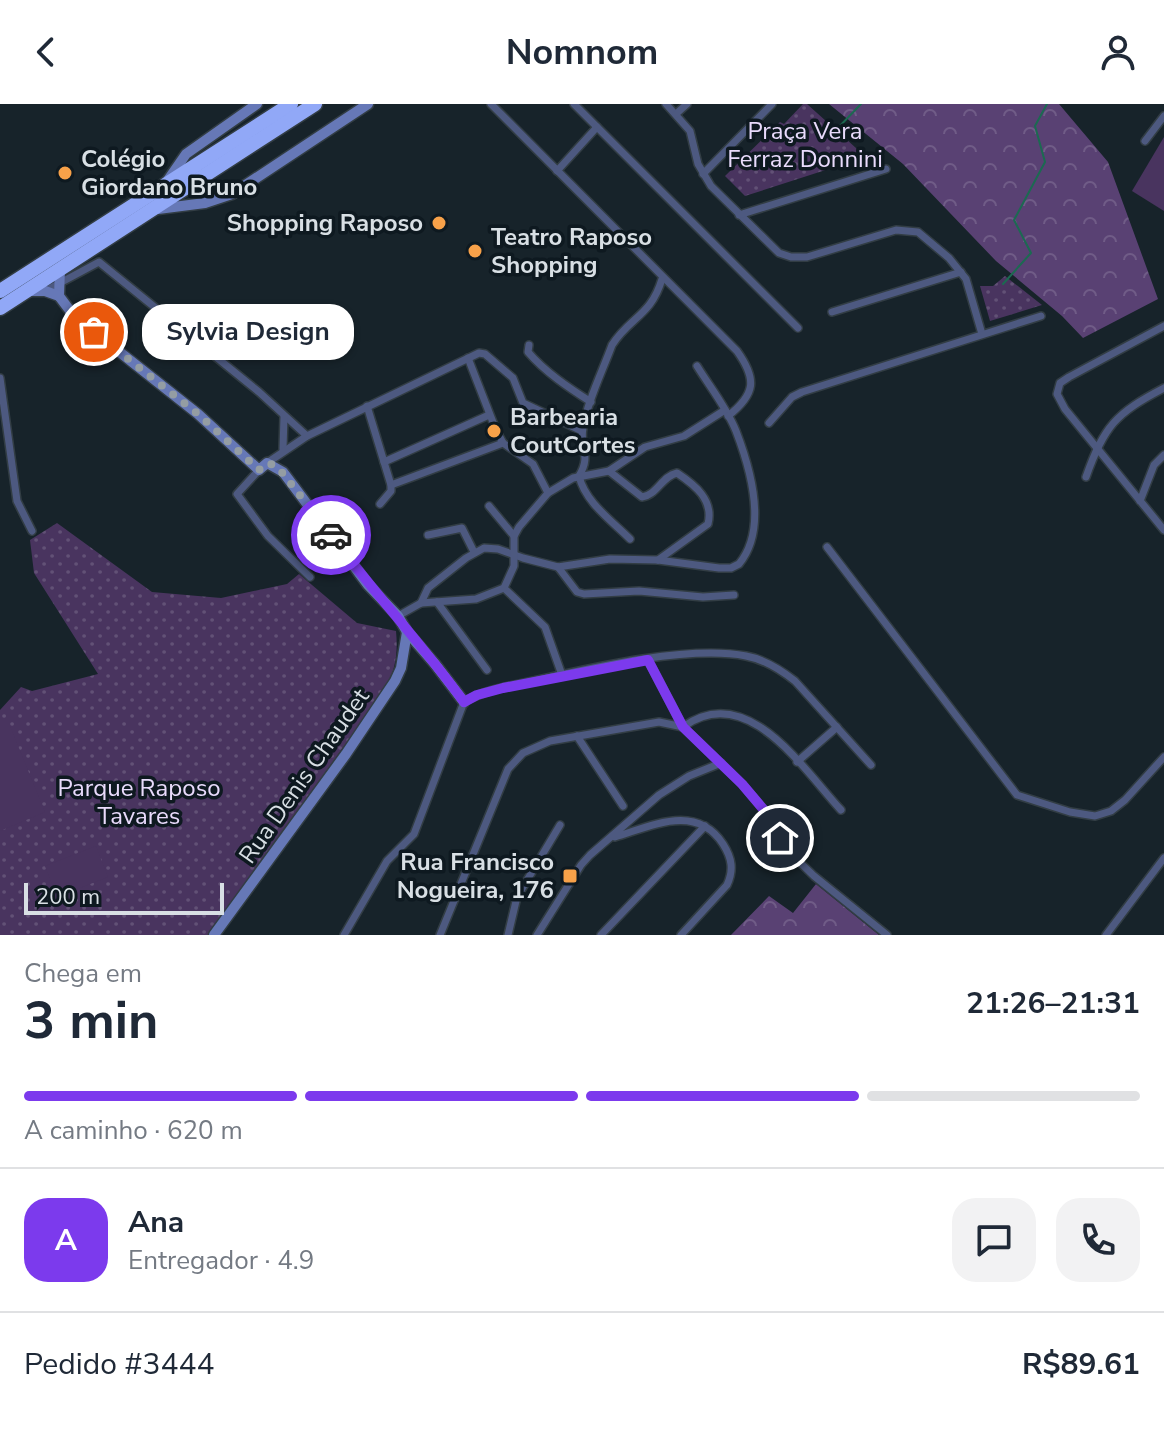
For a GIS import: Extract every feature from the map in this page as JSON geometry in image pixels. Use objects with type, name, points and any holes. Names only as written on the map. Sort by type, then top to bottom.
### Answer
[{"type":"highway","points":[[0,308],[59,276],[152,209],[315,104]]},
{"type":"highway","points":[[0,291],[285,107]]},
{"type":"street","points":[[165,184],[186,154],[257,104]]},
{"type":"street","points":[[152,209],[205,203],[232,194],[368,104]]},
{"type":"street","points":[[398,616],[421,603],[476,599],[504,588],[514,566],[514,536],[548,493],[579,476],[609,471],[645,447],[684,436],[726,413],[749,393],[752,376],[737,351],[491,104]]},
{"type":"street","points":[[574,104],[798,328]]},
{"type":"street","points":[[666,104],[690,131],[703,174],[739,215],[779,253],[807,257],[896,230],[911,230],[928,238],[961,272],[969,288],[982,334]]},
{"type":"street","points":[[676,114],[687,104]]},
{"type":"street","points":[[703,174],[772,104]]},
{"type":"street","points":[[1145,141],[1164,116]]},
{"type":"street","points":[[557,171],[597,127]]},
{"type":"street","points":[[739,215],[886,169]]},
{"type":"street","points":[[45,291],[59,276],[99,262],[208,349],[307,436]]},
{"type":"street","points":[[832,312],[961,272]]},
{"type":"street","points":[[59,276],[59,296]]},
{"type":"street","points":[[630,539],[586,494],[579,476],[586,463],[582,431],[612,345],[652,304],[662,279]]},
{"type":"street","points":[[28,291],[45,291],[59,296],[74,316],[263,467],[283,472],[368,585],[398,616],[407,632],[464,702]]},
{"type":"street","points":[[769,423],[792,397],[802,392],[1041,316]]},
{"type":"street","points":[[1164,326],[1069,377],[1058,387],[1058,400],[1164,530]]},
{"type":"street","points":[[529,345],[528,352],[536,361],[591,402]]},
{"type":"street","points":[[310,577],[268,536],[237,494],[283,449],[307,436],[479,353],[485,354],[513,378],[523,403],[582,431]]},
{"type":"street","points":[[468,358],[503,443],[533,464],[548,493]]},
{"type":"street","points":[[421,603],[428,588],[474,552],[492,548],[558,567],[610,559],[658,560],[719,568],[735,567],[743,561],[757,518],[742,451],[726,413],[697,366]]},
{"type":"street","points":[[0,378],[17,501],[32,531]]},
{"type":"street","points":[[1086,477],[1096,448],[1120,415],[1164,388]]},
{"type":"street","points":[[367,406],[391,485],[391,491],[380,504]]},
{"type":"street","points":[[384,462],[489,415]]},
{"type":"street","points":[[283,449],[284,416]]},
{"type":"street","points":[[391,485],[503,443]]},
{"type":"street","points":[[1140,501],[1154,465],[1164,455]]},
{"type":"street","points":[[609,471],[642,497],[650,496],[671,474],[677,473],[707,500],[708,524],[658,560]]},
{"type":"street","points":[[489,506],[514,536]]},
{"type":"street","points":[[428,535],[462,528],[474,552]]},
{"type":"street","points":[[827,547],[1017,795],[1070,812],[1095,816],[1111,811],[1125,800],[1164,757]]},
{"type":"street","points":[[558,567],[574,589],[584,594],[639,591],[703,597],[734,595]]},
{"type":"street","points":[[504,588],[545,627],[562,675]]},
{"type":"street","points":[[437,602],[487,670]]},
{"type":"street","name":"Rua Denis Chaudet","points":[[214,935],[390,690],[401,668],[407,632]]},
{"type":"street","points":[[344,935],[387,861],[414,834],[464,702],[477,695],[562,675],[648,660],[705,653],[751,657],[795,681],[871,765]]},
{"type":"street","points":[[648,660],[683,727],[764,810],[796,860],[887,935]]},
{"type":"street","points":[[659,722],[672,706]]},
{"type":"street","points":[[440,935],[508,769],[523,753],[535,746],[659,722],[683,727],[696,718],[717,714],[744,716],[773,736],[841,810]]},
{"type":"street","points":[[797,762],[837,727]]},
{"type":"street","points":[[577,736],[623,806]]},
{"type":"street","points":[[537,935],[581,865],[674,785],[721,763]]},
{"type":"street","points":[[639,814],[648,826]]},
{"type":"street","points":[[613,837],[685,819],[705,826],[720,840],[729,855],[730,877],[727,885],[681,935]]},
{"type":"street","points":[[508,935],[517,897],[560,825]]},
{"type":"street","points":[[601,935],[705,826]]},
{"type":"street","points":[[1106,935],[1164,858]]},
{"type":"green space","name":"Praça Vera Ferraz Donnini","points":[[803,104],[807,104],[866,157],[745,196],[725,176]]},
{"type":"green space","points":[[829,104],[1059,104],[1108,162],[1158,299],[1083,338],[1062,316],[996,261],[903,164]]},
{"type":"green space","points":[[1164,137],[1164,211],[1132,191]]},
{"type":"green space","points":[[1005,276],[1042,305],[990,321],[980,286],[993,286]]},
{"type":"green space","name":"Parque Raposo Tavares","points":[[57,523],[152,592],[221,598],[287,584],[299,574],[357,623],[396,631],[396,659],[387,686],[209,935],[0,935],[0,710],[21,687],[32,691],[98,674],[34,573],[30,540]]},
{"type":"green space","points":[[10,726],[45,812],[0,831],[0,731]]},
{"type":"green space","points":[[96,846],[108,877],[57,897],[45,866]]},
{"type":"green space","points":[[816,884],[879,935],[731,935],[769,896],[793,913]]},
{"type":"waterway","points":[[834,132],[861,104]]},
{"type":"waterway","points":[[1003,284],[1031,253],[1014,220],[1045,162],[1035,126],[1047,104]]},
{"type":"way so far","points":[[94,332],[198,414],[259,470],[267,463],[277,466],[331,535]]},
{"type":"place","name":"Colégio Giordano Bruno","points":[[65,173]]},
{"type":"place","name":"Shopping Raposo","points":[[439,223]]},
{"type":"place","name":"Teatro Raposo Shopping","points":[[475,251]]},
{"type":"place","name":"Sylvia Design","points":[[94,332]]},
{"type":"place","name":"Barbearia CoutCortes","points":[[494,431]]},
{"type":"place","name":"Rua Francisco Nogueira, 176","points":[[570,876]]},
{"type":"route","points":[[331,535],[464,702],[503,688],[648,660],[683,727],[742,784],[764,810],[780,838]]}]
